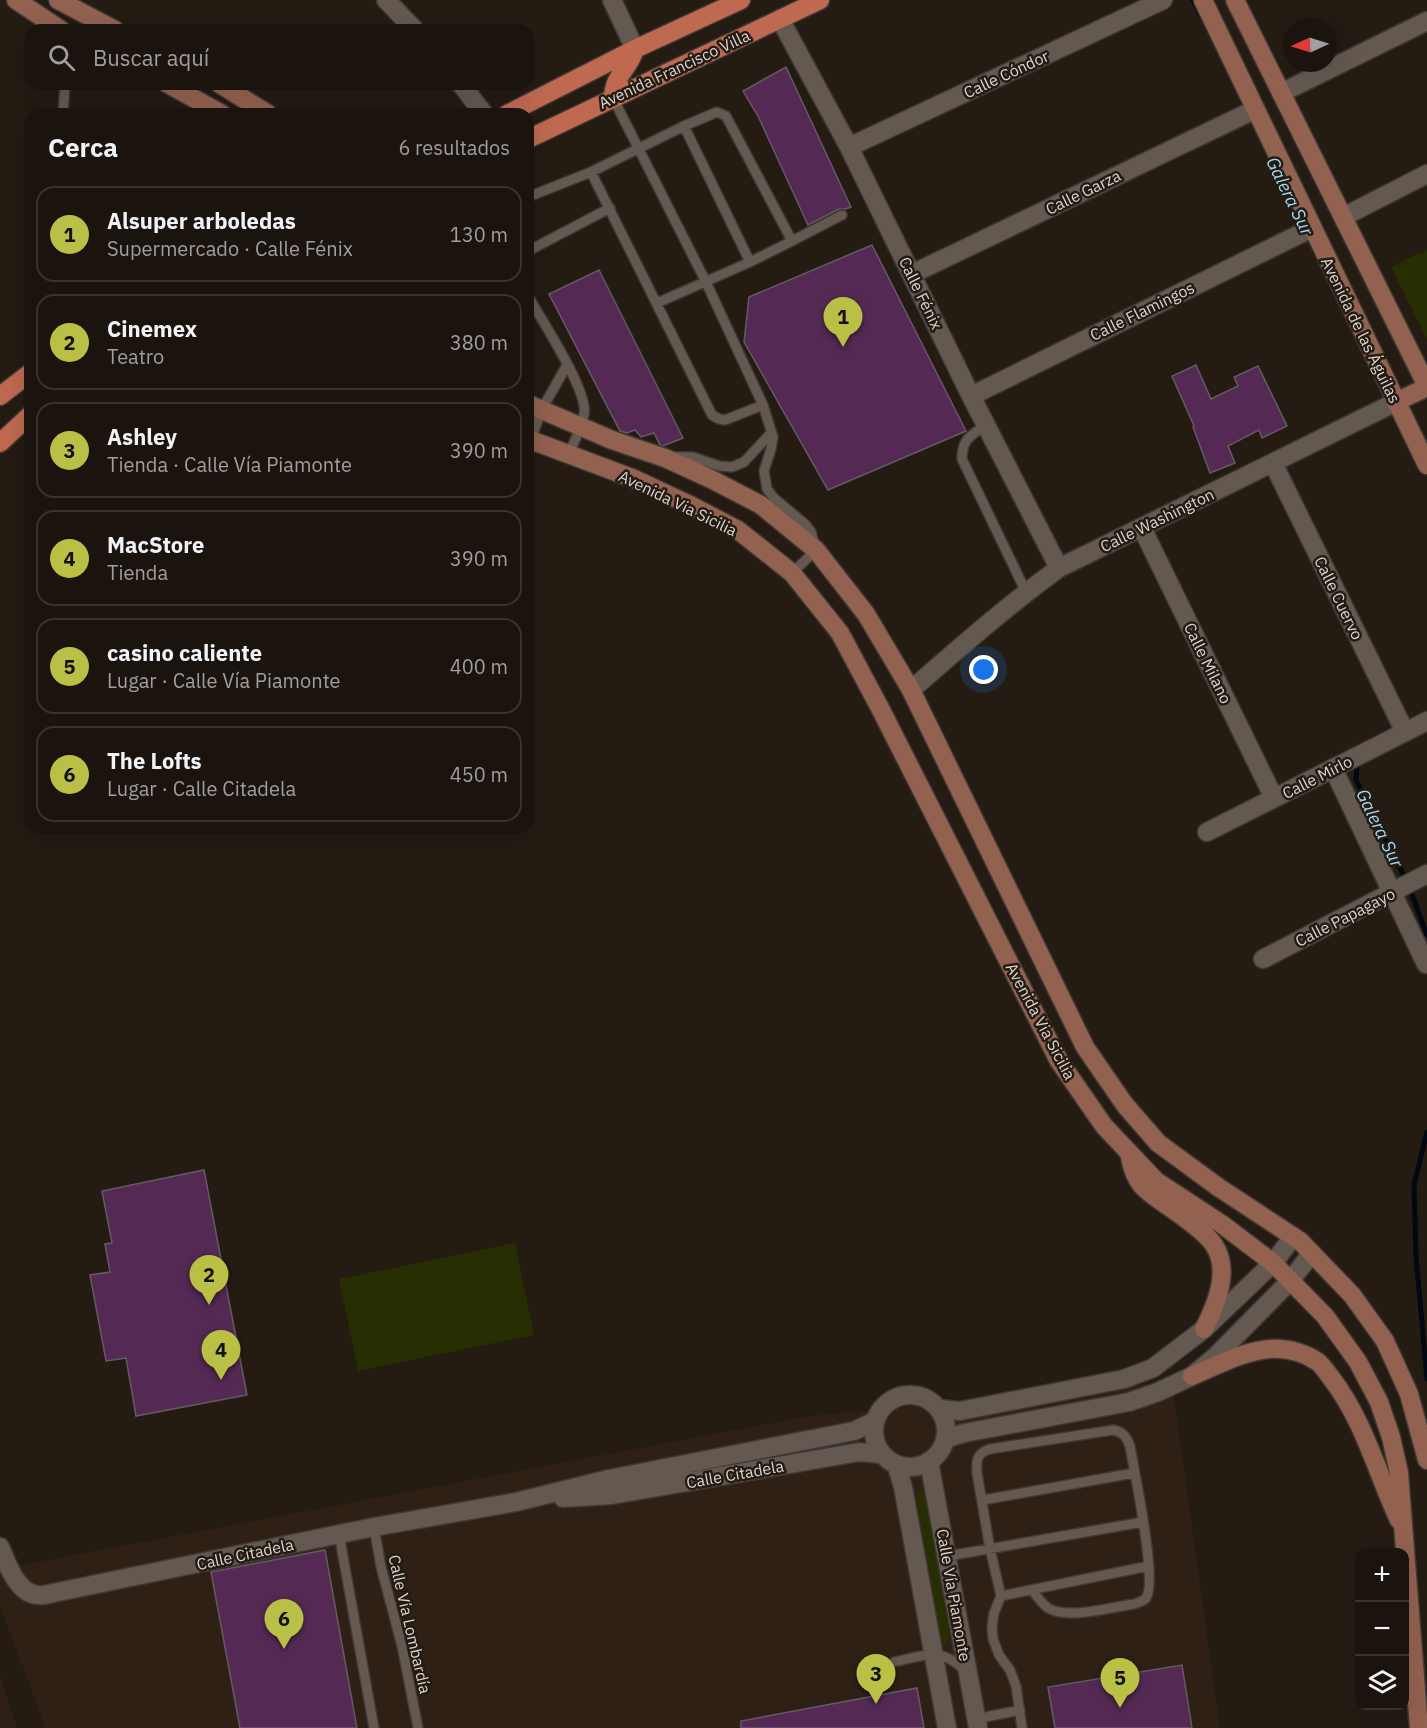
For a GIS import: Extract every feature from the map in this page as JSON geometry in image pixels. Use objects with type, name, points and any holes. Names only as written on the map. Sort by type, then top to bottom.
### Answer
[{"type":"main road","name":"Avenida Francisco Villa","points":[[519,108],[635,49],[741,0]]},
{"type":"main road","points":[[780,19],[779,12],[787,0]]},
{"type":"main road","name":"Avenida Francisco Villa","points":[[534,136],[820,0]]},
{"type":"main road","points":[[613,98],[617,78],[630,62],[635,49]]},
{"type":"main road","points":[[0,396],[24,378]]},
{"type":"main road","points":[[0,443],[24,421]]},
{"type":"street","points":[[16,0],[52,24]]},
{"type":"street","points":[[386,0],[409,24]]},
{"type":"street","points":[[612,0],[635,49]]},
{"type":"street","name":"Calle Cóndor","points":[[849,147],[1163,0]]},
{"type":"street","name":"Avenida de las Águilas","points":[[1203,0],[1427,465]]},
{"type":"street","name":"Avenida de las Águilas","points":[[1235,0],[1427,387]]},
{"type":"street","points":[[56,24],[60,1],[104,24]]},
{"type":"street","name":"Calle Fénix","points":[[780,19],[849,147],[971,396],[1059,568]]},
{"type":"street","points":[[1281,93],[1427,21]]},
{"type":"street","points":[[179,90],[211,108]]},
{"type":"street","points":[[230,90],[258,108]]},
{"type":"street","points":[[465,90],[479,108]]},
{"type":"street","name":"Calle Garza","points":[[912,274],[1254,110]]},
{"type":"street","points":[[1343,216],[1427,174]]},
{"type":"street","name":"Calle Flamingos","points":[[971,396],[1312,228]]},
{"type":"street","name":"Calle Washington","points":[[911,690],[994,618],[1059,568],[1427,387]]},
{"type":"street","name":"Avenida Via Sicilia","points":[[535,406],[612,440],[665,458],[711,479],[761,505],[816,550],[866,614],[911,690],[1085,1047],[1125,1105],[1158,1143],[1218,1187],[1293,1237],[1312,1253],[1352,1295],[1385,1341],[1409,1394],[1427,1460]]},
{"type":"street","name":"Avenida Via Sicilia","points":[[534,441],[632,478],[692,506],[738,530],[792,573],[840,633],[1059,1061],[1104,1126],[1156,1181],[1223,1225],[1273,1263],[1325,1316],[1358,1362],[1379,1402],[1391,1437],[1399,1473],[1419,1728]]},
{"type":"street","name":"Calle Cuervo","points":[[1272,463],[1405,732]]},
{"type":"street","name":"Calle Milano","points":[[1142,528],[1274,798]]},
{"type":"street","name":"Calle Mirlo","points":[[1206,832],[1427,721]]},
{"type":"street","points":[[1333,768],[1426,964]]},
{"type":"street","name":"Calle Papagayo","points":[[1263,959],[1427,874]]},
{"type":"street","points":[[1129,1152],[1133,1173],[1143,1189],[1192,1223],[1215,1245],[1222,1274],[1217,1303],[1204,1329]]},
{"type":"street","points":[[939,1409],[960,1411],[1124,1379],[1153,1368],[1204,1329],[1273,1263],[1293,1237]]},
{"type":"street","points":[[1192,1376],[1214,1358],[1290,1281],[1312,1253]]},
{"type":"street","points":[[945,1439],[964,1433],[1129,1402],[1248,1353],[1270,1349],[1296,1350],[1320,1363],[1344,1395],[1365,1436],[1386,1493],[1404,1532]]},
{"type":"street","points":[[906,1395],[917,1395],[927,1399],[939,1409],[946,1428],[945,1439],[937,1455],[929,1461],[919,1466],[907,1467],[889,1459],[877,1444],[874,1433],[875,1421],[887,1403],[906,1395]]},
{"type":"street","name":"Calle Citadela","points":[[0,1547],[19,1585],[29,1593],[38,1595],[374,1527],[516,1502],[609,1479],[854,1431],[875,1421]]},
{"type":"street","name":"Calle Citadela","points":[[516,1502],[612,1495],[859,1452],[889,1459]]},
{"type":"street","name":"Calle Vía Piamonte","points":[[889,1459],[903,1487],[947,1728]]},
{"type":"street","name":"Calle Vía Piamonte","points":[[929,1461],[977,1724]]},
{"type":"lane","points":[[63,108],[65,90]]},
{"type":"lane","points":[[613,98],[706,282],[763,405],[773,438],[764,471],[767,489],[811,532],[816,550],[792,573]]},
{"type":"lane","points":[[534,195],[591,171],[717,112],[726,116],[792,241]]},
{"type":"lane","points":[[684,126],[750,262]]},
{"type":"lane","points":[[591,171],[715,417],[725,420],[763,405]]},
{"type":"lane","points":[[534,248],[610,208]]},
{"type":"lane","points":[[657,303],[750,262],[842,215]]},
{"type":"lane","points":[[534,307],[576,380],[584,403],[585,413],[568,454]]},
{"type":"lane","points":[[535,406],[567,365]]},
{"type":"lane","points":[[986,425],[967,439],[962,447],[962,459],[1026,592]]},
{"type":"lane","points":[[665,458],[693,457],[719,466],[732,467],[744,462],[771,433]]},
{"type":"lane","points":[[1022,1728],[1016,1686],[993,1639],[994,1613],[1001,1596],[990,1549],[976,1463],[978,1456],[990,1449],[1113,1430],[1121,1432],[1127,1438],[1143,1522],[1149,1566],[1150,1588],[1147,1597],[1142,1602],[1134,1604],[1078,1613],[1061,1613],[1047,1608],[1032,1590]]},
{"type":"lane","points":[[982,1500],[1134,1473]]},
{"type":"lane","points":[[948,1556],[1143,1522]]},
{"type":"lane","name":"Calle Vía Lombardía","points":[[374,1527],[381,1567],[402,1646],[418,1728]]},
{"type":"lane","points":[[339,1534],[374,1728]]},
{"type":"lane","points":[[1001,1596],[1149,1566]]},
{"type":"lane","points":[[894,1662],[940,1654],[951,1657],[968,1675]]},
{"type":"lane","points":[[977,1724],[1020,1710]]},
{"type":"shaded area","points":[[1172,1382],[1220,1728],[46,1728],[0,1607],[0,1569],[809,1416]]},
{"type":"shaded area","points":[[0,1675],[17,1728],[0,1728]]},
{"type":"green space","points":[[1427,250],[1427,339],[1391,267],[1416,253]]},
{"type":"green space","points":[[515,1243],[534,1335],[358,1371],[339,1279]]},
{"type":"green space","points":[[925,1491],[948,1620],[949,1640],[945,1645],[939,1639],[916,1492]]},
{"type":"building","points":[[786,67],[851,207],[839,209],[808,225],[758,116],[743,91]]},
{"type":"building","points":[[872,245],[966,431],[828,490],[744,342],[749,297]]},
{"type":"building","points":[[599,270],[683,438],[663,446],[660,445],[654,433],[641,437],[635,430],[627,433],[620,431],[549,294]]},
{"type":"building","points":[[1196,365],[1211,399],[1238,386],[1234,377],[1258,366],[1287,426],[1262,438],[1259,430],[1228,446],[1235,463],[1210,473],[1194,426],[1172,376]]},
{"type":"building","points":[[204,1170],[247,1395],[136,1416],[126,1358],[106,1361],[90,1275],[110,1272],[105,1244],[112,1243],[102,1191]]},
{"type":"building","points":[[325,1550],[357,1728],[240,1728],[211,1572]]},
{"type":"building","points":[[1182,1665],[1192,1728],[1055,1728],[1048,1687]]},
{"type":"building","points":[[917,1688],[924,1728],[741,1728],[741,1721]]},
{"type":"waterway","name":"Galera Sur","points":[[1193,0],[1201,16]]},
{"type":"waterway","name":"Galera Sur","points":[[1361,762],[1357,766],[1356,780],[1408,884],[1427,935]]},
{"type":"waterway","name":"Galera Sur","points":[[1427,1132],[1414,1185],[1416,1256],[1427,1379]]},
{"type":"place","name":"Alsuper arboledas","points":[[843,347]]},
{"type":"place","name":"Cinemex","points":[[209,1305]]},
{"type":"place","name":"MacStore","points":[[221,1380]]},
{"type":"place","name":"The Lofts","points":[[284,1649]]},
{"type":"place","name":"Ashley","points":[[876,1704]]},
{"type":"place","name":"casino caliente","points":[[1120,1708]]}]
